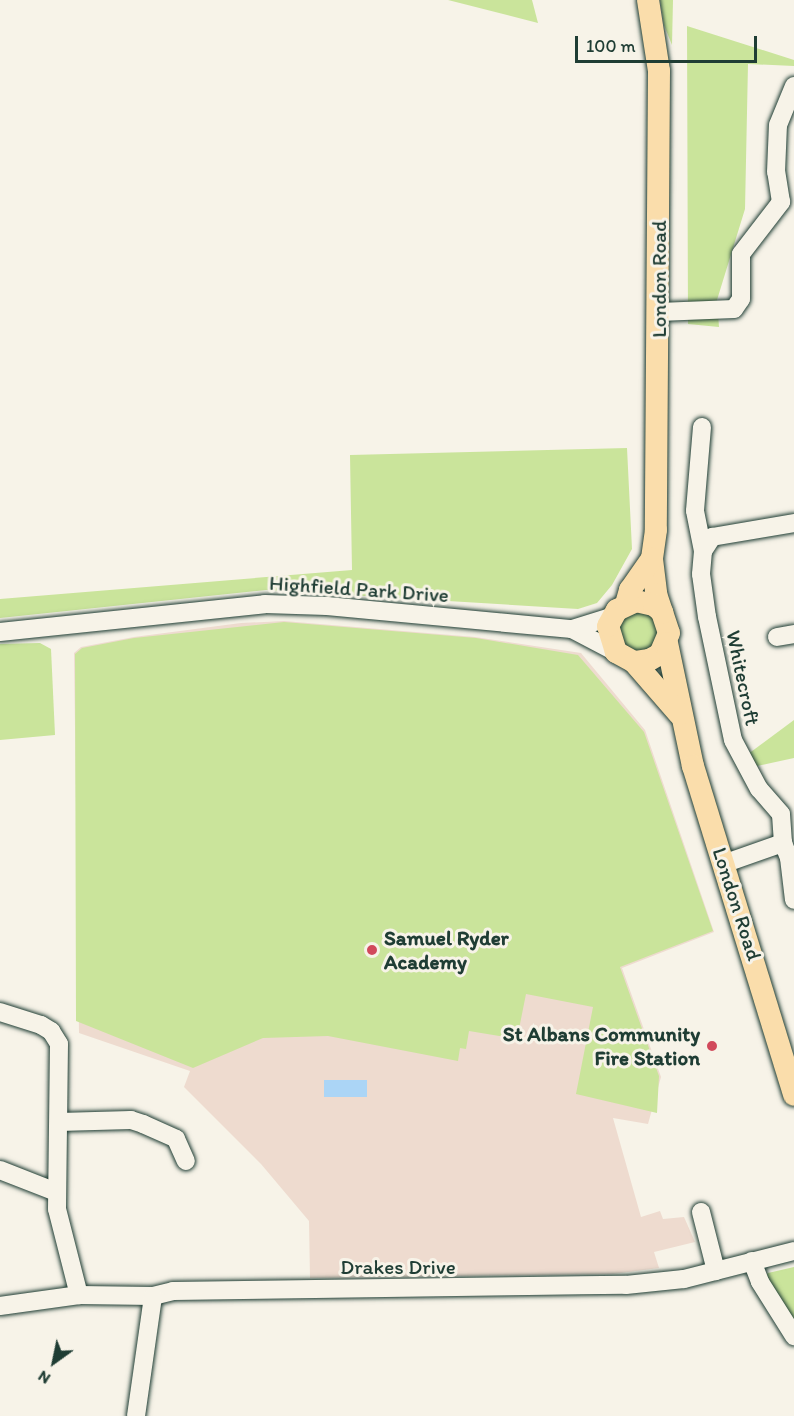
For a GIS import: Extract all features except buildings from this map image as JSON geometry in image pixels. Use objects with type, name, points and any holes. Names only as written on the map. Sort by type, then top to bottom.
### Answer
[{"type":"main road","name":"London Road","points":[[648,0],[659,70],[656,530],[652,559],[662,612],[668,622],[667,643],[680,695],[679,714],[794,1095]]},
{"type":"main road","name":"London Road","points":[[652,559],[630,590],[608,637],[679,714]]},
{"type":"main road","points":[[619,610],[645,602],[662,612]]},
{"type":"main road","points":[[625,657],[649,660],[667,643]]},
{"type":"street","points":[[659,312],[734,309],[741,299],[741,254],[781,202],[776,172],[778,124],[794,86]]},
{"type":"street","points":[[702,427],[695,511],[703,551]]},
{"type":"street","points":[[703,551],[712,537],[794,524]]},
{"type":"street","name":"Whitecroft","points":[[703,551],[701,574],[732,740],[759,789],[787,813],[783,843],[789,858],[794,900]]},
{"type":"street","name":"Highfield Park Drive","points":[[0,632],[265,604],[327,606],[572,629],[625,657]]},
{"type":"street","name":"Highfield Park Drive","points":[[572,629],[619,610]]},
{"type":"street","points":[[723,864],[783,843]]},
{"type":"street","points":[[0,1012],[51,1031],[59,1044],[61,1081],[56,1192],[62,1237],[74,1265],[80,1295]]},
{"type":"street","points":[[59,1122],[143,1124],[176,1139],[186,1161]]},
{"type":"street","points":[[0,1170],[56,1192]]},
{"type":"street","points":[[701,1212],[716,1271]]},
{"type":"street","name":"Drakes Drive","points":[[0,1306],[80,1295],[138,1293],[153,1296],[173,1292],[564,1289],[684,1279],[794,1251]]},
{"type":"street","points":[[753,1262],[760,1282],[794,1336]]},
{"type":"street","points":[[136,1416],[153,1296]]},
{"type":"shaded area","name":"Samuel Ryder Academy","points":[[284,621],[475,637],[581,653],[645,730],[714,932],[622,968],[661,1077],[648,1124],[613,1118],[641,1217],[660,1211],[663,1219],[684,1217],[695,1242],[654,1252],[659,1268],[613,1274],[310,1278],[309,1221],[261,1164],[184,1087],[190,1071],[79,1033],[74,653],[81,647],[134,637],[241,623]]},
{"type":"green space","points":[[448,0],[532,0],[538,23]]},
{"type":"green space","points":[[660,0],[673,0],[672,45],[664,25]]},
{"type":"green space","points":[[687,26],[794,60],[794,66],[748,64],[745,209],[717,300],[719,327],[688,324]]},
{"type":"green space","points":[[627,448],[632,549],[612,585],[597,603],[578,609],[266,590],[0,618],[0,599],[352,570],[350,455]]},
{"type":"green space","points":[[628,611],[649,611],[660,629],[652,648],[639,652],[625,648],[618,622]]},
{"type":"green space","name":"Samuel Ryder Academy","points":[[284,622],[476,638],[578,655],[644,732],[713,931],[620,967],[659,1076],[657,1113],[576,1094],[593,1007],[526,994],[517,1039],[469,1031],[466,1049],[460,1048],[458,1061],[328,1036],[263,1038],[193,1068],[76,1021],[75,654],[82,648],[134,638]]},
{"type":"green space","points":[[40,643],[51,649],[55,735],[0,740],[0,644]]},
{"type":"green space","points":[[794,720],[794,758],[748,768],[744,757]]},
{"type":"green space","points":[[794,1267],[794,1328],[762,1279],[768,1273]]},
{"type":"water","points":[[324,1080],[367,1080],[367,1097],[324,1097]]},
{"type":"place","name":"Samuel Ryder Academy","points":[[372,950]]},
{"type":"place","name":"St Albans Community Fire Station","points":[[712,1046]]}]
